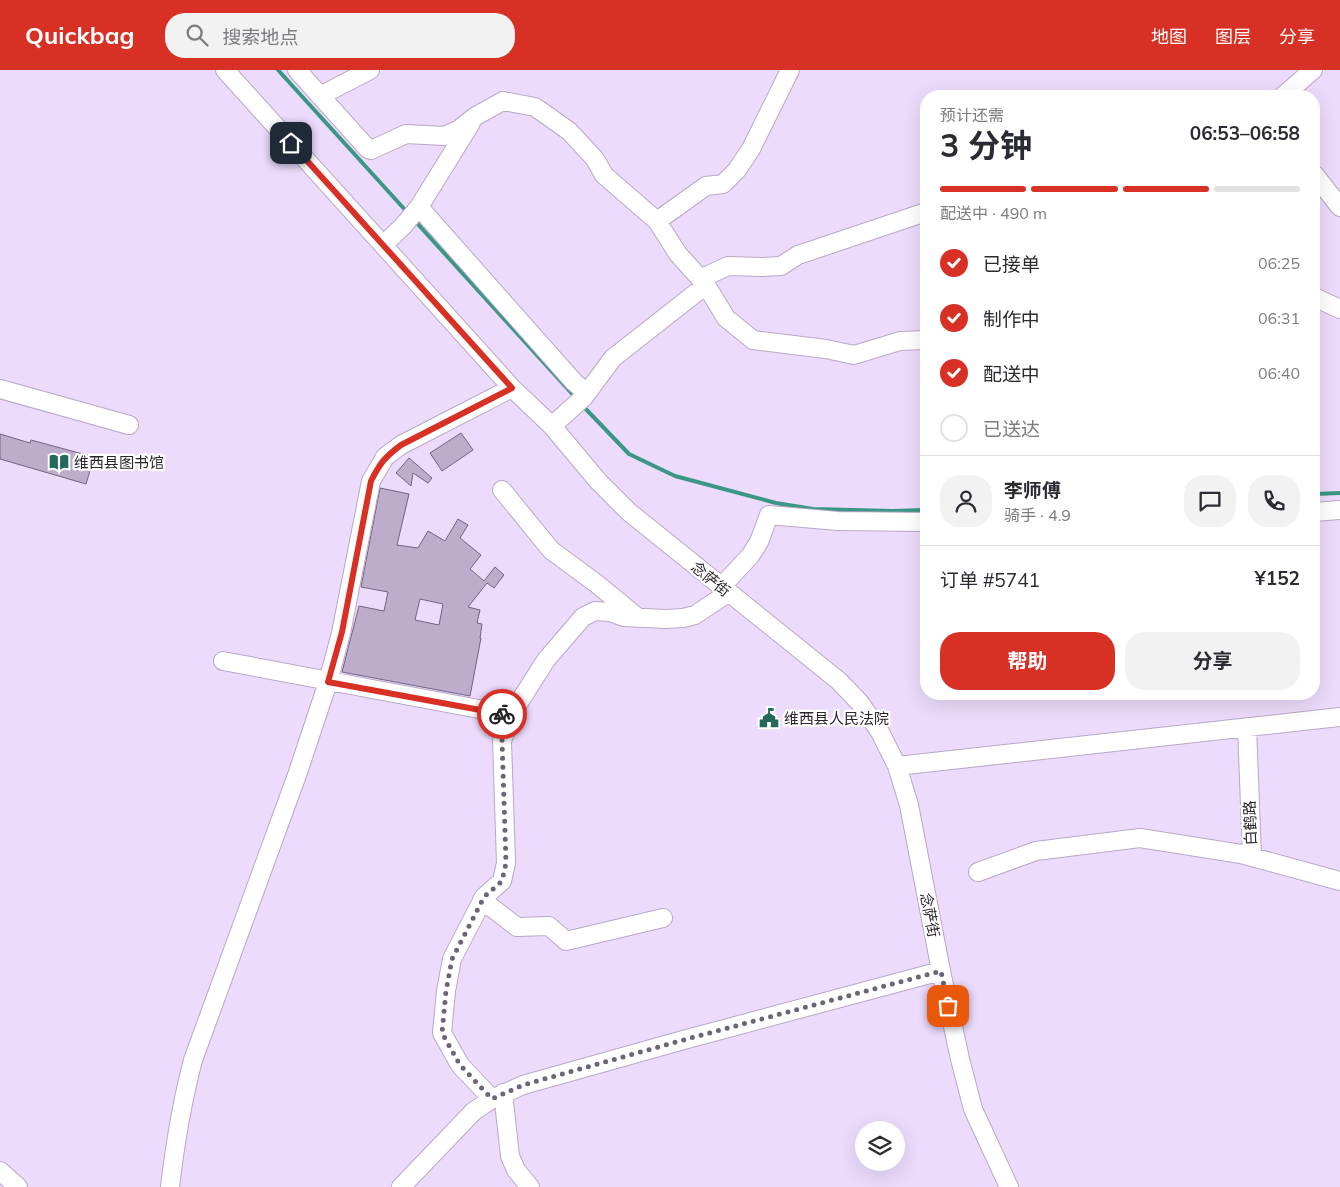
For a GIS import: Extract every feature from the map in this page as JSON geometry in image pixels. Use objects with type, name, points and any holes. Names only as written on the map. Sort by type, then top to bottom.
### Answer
[{"type":"street","name":"念萨街","points":[[225,70],[512,388],[552,426],[598,481],[629,512],[839,681],[860,703],[880,732],[897,766],[909,804],[960,1059],[974,1109],[1009,1187]]},
{"type":"street","points":[[297,70],[368,149],[371,150],[406,134],[444,136],[458,130],[476,116],[503,100],[535,107],[569,130],[595,159],[604,175],[657,221],[678,254],[703,282],[726,318],[752,340],[826,349],[854,355],[900,341],[920,340]]},
{"type":"street","points":[[320,96],[370,70]]},
{"type":"street","points":[[657,221],[706,186],[724,184],[737,170],[751,149],[790,70]]},
{"type":"street","points":[[1290,90],[1313,70]]},
{"type":"street","points":[[383,245],[417,209],[476,116]]},
{"type":"street","points":[[1320,182],[1340,207]]},
{"type":"street","points":[[417,209],[574,382],[581,399]]},
{"type":"street","points":[[552,426],[581,399],[613,358],[703,282],[728,266],[781,266],[798,255],[920,214]]},
{"type":"street","points":[[1320,300],[1340,309]]},
{"type":"street","points":[[170,1187],[185,1089],[193,1060],[297,776],[328,682],[342,632],[371,481],[385,458],[401,445],[512,388]]},
{"type":"street","points":[[0,389],[129,425]]},
{"type":"street","points":[[502,490],[551,550],[597,584],[637,618]]},
{"type":"street","points":[[1320,512],[1340,510]]},
{"type":"street","points":[[530,1187],[516,1170],[510,1156],[497,1096],[460,1065],[442,1033],[446,991],[452,959],[482,900],[502,881],[506,863],[502,740],[511,715],[546,660],[583,617],[595,611],[637,618],[666,619],[696,615],[725,590],[760,542],[769,515],[838,522],[920,522]]},
{"type":"street","points":[[223,661],[511,715]]},
{"type":"street","points":[[897,766],[1340,717]]},
{"type":"street","name":"白鹤路","points":[[1247,727],[1252,857],[1340,881]]},
{"type":"street","points":[[978,872],[1036,851],[1140,838],[1252,857]]},
{"type":"street","points":[[482,900],[517,927],[549,926],[566,941],[664,918]]},
{"type":"street","points":[[401,1187],[474,1111],[497,1096],[523,1085],[941,971]]},
{"type":"street","points":[[0,1171],[18,1187]]},
{"type":"building","points":[[461,433],[473,450],[442,471],[430,453]]},
{"type":"building","name":"维西县图书馆","points":[[0,434],[30,443],[31,440],[94,457],[86,484],[0,459]]},
{"type":"building","points":[[409,458],[432,478],[428,483],[413,473],[411,486],[396,473]]},
{"type":"building","points":[[380,488],[409,494],[397,545],[418,548],[428,531],[445,541],[458,519],[468,525],[460,538],[481,555],[470,569],[484,581],[495,567],[504,575],[494,588],[487,583],[468,607],[480,610],[477,623],[482,624],[470,696],[342,672],[359,606],[384,611],[388,592],[361,587]],"holes":[[[420,599],[443,604],[439,625],[415,620]]]},
{"type":"waterway","points":[[278,70],[407,212]]},
{"type":"waterway","points":[[415,221],[575,397]]},
{"type":"waterway","points":[[581,404],[629,454],[675,476],[776,503],[813,509],[920,510]]},
{"type":"waterway","points":[[1320,494],[1340,493]]},
{"type":"way so far","points":[[502,714],[511,715],[502,740],[506,863],[502,881],[484,897],[452,959],[446,991],[442,1033],[460,1065],[492,1099],[523,1085],[941,971],[948,1006]]},
{"type":"place","name":"维西县图书馆","points":[[59,462]]},
{"type":"place","name":"维西县人民法院","points":[[769,718]]},
{"type":"route","points":[[291,143],[512,388],[401,445],[385,458],[378,468],[371,481],[342,632],[328,682],[502,714]]}]
